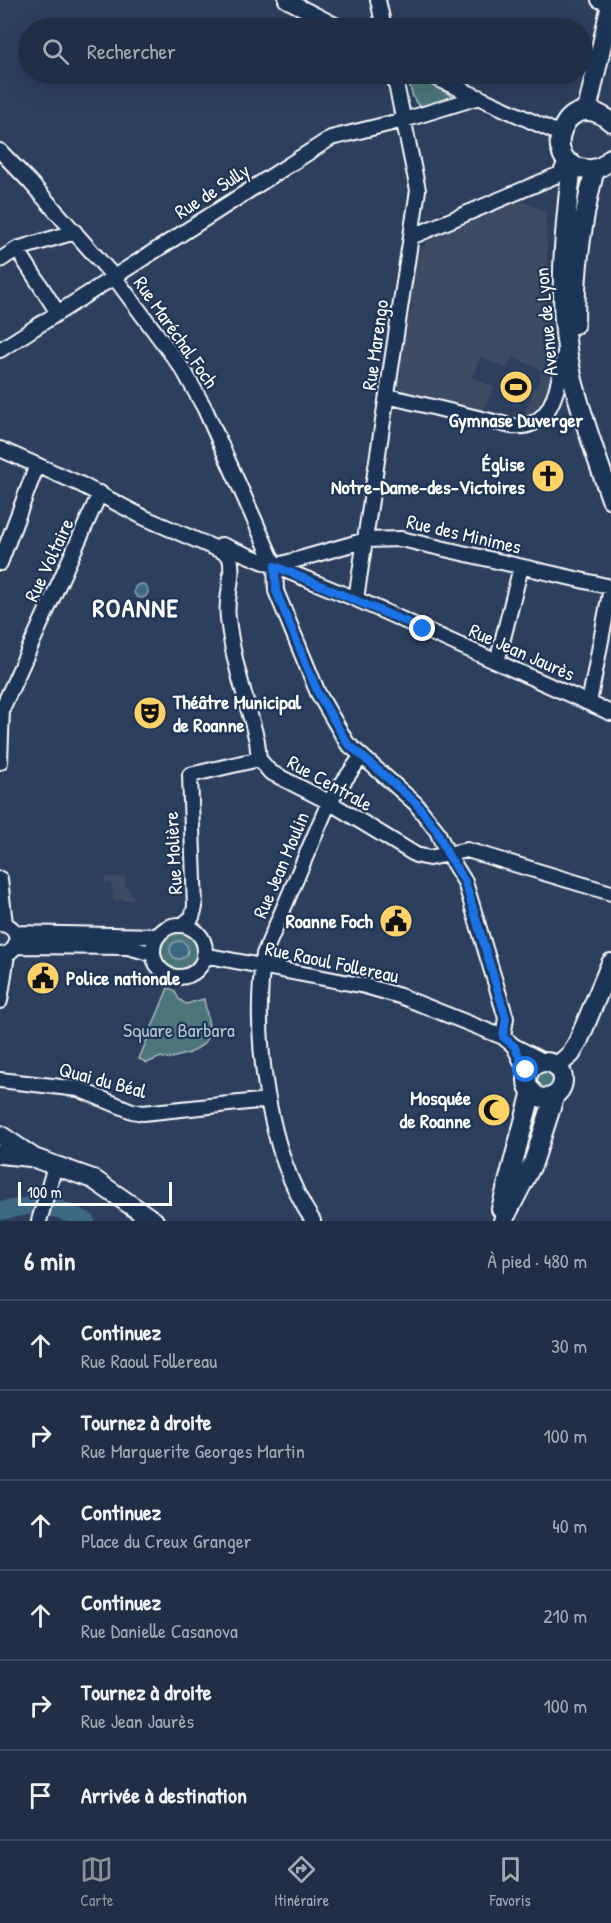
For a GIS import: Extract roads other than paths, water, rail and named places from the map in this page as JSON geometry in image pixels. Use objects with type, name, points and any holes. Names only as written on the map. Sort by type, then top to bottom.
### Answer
[{"type":"main road","points":[[593,81],[611,4]]},
{"type":"main road","points":[[586,111],[592,84]]},
{"type":"main road","points":[[606,163],[587,170],[569,162],[559,143],[560,134],[569,118],[586,111],[604,116],[611,122]]},
{"type":"main road","name":"Avenue de Lyon","points":[[569,162],[562,263],[562,298],[567,346],[572,375],[589,439],[609,492]]},
{"type":"main road","name":"Avenue de Lyon","points":[[589,439],[577,363],[575,307],[585,208],[606,163]]},
{"type":"main road","points":[[498,1221],[534,1066],[551,1064],[571,1054],[611,963]]},
{"type":"main road","points":[[503,1221],[533,1163],[559,1090],[576,1057],[578,1042]]},
{"type":"main road","points":[[551,1064],[562,1075],[559,1090]]},
{"type":"main road","points":[[530,1084],[540,1097],[559,1090]]},
{"type":"main road","points":[[0,1136],[34,1158],[93,1179],[154,1221]]},
{"type":"main road","points":[[0,1154],[34,1158]]},
{"type":"street","points":[[286,0],[321,18]]},
{"type":"street","points":[[378,0],[382,18]]},
{"type":"street","points":[[598,0],[611,4]]},
{"type":"street","name":"Rue Marengo","points":[[356,599],[418,190],[397,84]]},
{"type":"street","points":[[450,84],[560,134]]},
{"type":"street","name":"Rue de Sully","points":[[0,350],[331,138],[404,120],[479,97]]},
{"type":"street","name":"Rue Maréchal Foch","points":[[0,151],[115,278],[184,371],[205,409],[275,566],[276,591],[318,693],[347,743],[416,803],[437,831],[447,853],[465,882],[506,1018],[503,1037]]},
{"type":"street","points":[[411,237],[560,174],[569,162]]},
{"type":"street","points":[[0,260],[17,249],[75,232]]},
{"type":"street","points":[[17,249],[58,313]]},
{"type":"street","points":[[387,396],[511,426],[529,425],[545,416],[550,406],[567,346]]},
{"type":"street","name":"Rue Jean Jaurès","points":[[0,449],[100,493],[145,518],[224,552],[230,557],[231,567]]},
{"type":"street","points":[[0,563],[37,465]]},
{"type":"street","name":"Rue Jean Jaurès","points":[[100,493],[127,502],[251,557],[356,599],[611,713]]},
{"type":"street","name":"Rue Voltaire","points":[[1,709],[100,493]]},
{"type":"street","name":"Rue des Minimes","points":[[275,566],[366,540],[401,538],[611,587]]},
{"type":"street","points":[[251,557],[231,567],[228,618],[257,741],[259,759]]},
{"type":"street","points":[[497,662],[521,567]]},
{"type":"street","points":[[589,703],[611,587]]},
{"type":"street","points":[[0,762],[1,709]]},
{"type":"street","name":"Rue Jean Moulin","points":[[313,1221],[298,1196],[280,1150],[268,1100],[263,1055],[260,981],[264,954],[329,802],[361,757]]},
{"type":"street","name":"Rue Centrale","points":[[190,775],[259,759],[270,772],[329,802],[416,855],[429,858],[447,853]]},
{"type":"street","name":"Rue Molière","points":[[183,925],[192,916],[195,907],[190,775]]},
{"type":"street","points":[[447,853],[467,850],[611,893]]},
{"type":"street","points":[[0,879],[7,940],[0,1001]]},
{"type":"street","points":[[183,925],[190,927],[200,936],[205,949],[200,965],[193,972],[178,976],[162,970],[153,954],[158,936],[170,926],[183,925]]},
{"type":"street","points":[[7,940],[158,936]]},
{"type":"street","points":[[7,940],[128,947],[153,954]]},
{"type":"street","name":"Rue Raoul Follereau","points":[[204,956],[365,986],[400,996],[503,1037],[514,1046],[551,1064]]},
{"type":"street","name":"Rue Raoul Follereau","points":[[514,1046],[530,1084]]},
{"type":"street","name":"Quai du Béal","points":[[0,1080],[78,1089],[132,1112],[143,1113],[268,1100]]},
{"type":"street","points":[[40,1220],[55,1166]]},
{"type":"waterway","points":[[0,1211],[34,1205],[59,1209],[86,1221]]},
{"type":"place","name":"Gymnase Duverger","points":[[516,387]]},
{"type":"place","name":"Église Notre-Dame-des-Victoires","points":[[548,476]]},
{"type":"place","name":"Théâtre Municipal de Roanne","points":[[150,713]]},
{"type":"place","name":"Roanne Foch","points":[[396,921]]},
{"type":"place","name":"Police nationale","points":[[43,978]]},
{"type":"place","name":"Mosquée de Roanne","points":[[494,1110]]},
{"type":"district","name":"ROANNE","points":[[136,608]]},
{"type":"park label","name":"Square Barbara","points":[[179,1030]]}]
